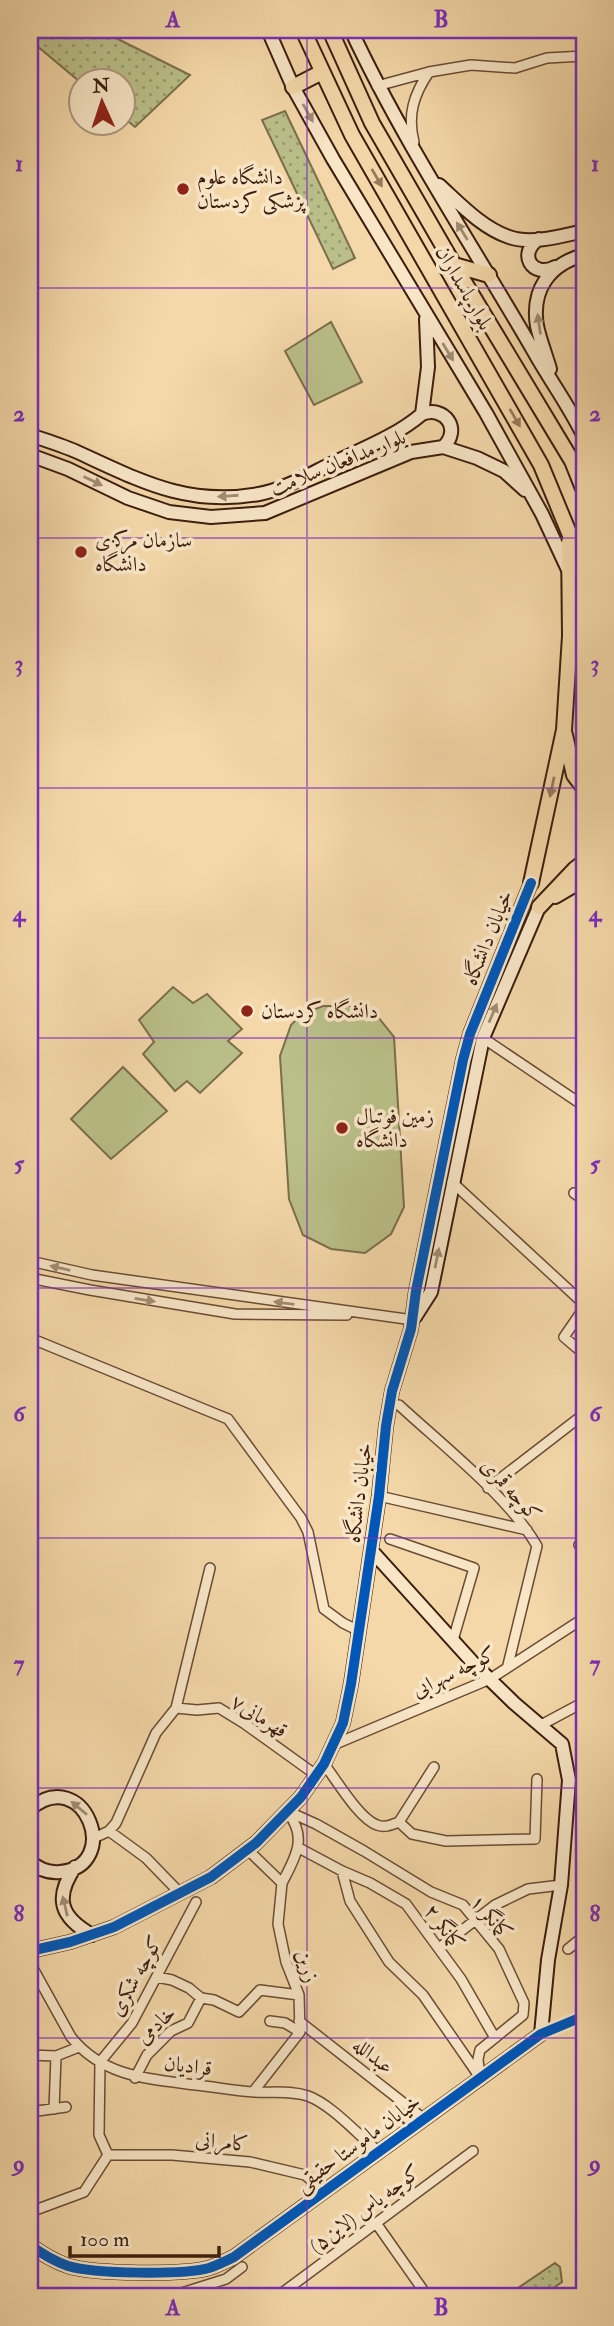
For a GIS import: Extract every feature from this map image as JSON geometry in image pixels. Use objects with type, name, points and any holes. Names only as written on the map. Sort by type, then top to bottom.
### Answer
[{"type":"main road","name":"بلوار پاسداران","points":[[303,30],[352,135],[541,465],[569,532],[577,571]]},
{"type":"main road","name":"بلوار پاسداران","points":[[330,30],[372,123],[572,461],[584,491]]},
{"type":"main road","points":[[293,87],[322,72]]},
{"type":"main road","points":[[454,265],[489,275]]},
{"type":"main road","points":[[531,883],[564,730],[577,571]]},
{"type":"main road","points":[[564,730],[574,775],[584,788]]},
{"type":"main road","points":[[539,907],[584,862]]},
{"type":"main road","points":[[539,907],[584,879]]},
{"type":"street","points":[[268,30],[293,87],[332,159],[577,571],[584,626]]},
{"type":"street","points":[[351,30],[377,86],[426,174],[584,437]]},
{"type":"street","points":[[377,86],[429,72],[471,65],[515,68],[547,58],[584,56]]},
{"type":"street","points":[[418,160],[411,131],[411,110],[418,88],[429,72]]},
{"type":"street","points":[[426,174],[476,218],[509,237],[539,240],[584,231]]},
{"type":"street","points":[[539,240],[532,244],[528,259],[540,270],[548,270],[584,255]]},
{"type":"street","points":[[555,267],[538,292],[537,324],[556,390]]},
{"type":"street","name":"بلوار مدافعان سلامت","points":[[30,435],[72,450],[136,480],[175,493],[210,498],[261,494],[295,481],[403,429],[422,414],[428,367],[426,315]]},
{"type":"street","points":[[422,414],[435,411],[442,413],[451,423],[451,437],[443,447]]},
{"type":"street","name":"بلوار مدافعان سلامت","points":[[30,455],[68,469],[128,498],[169,512],[211,517],[265,513],[411,452],[443,447],[477,458],[504,471],[533,497]]},
{"type":"street","name":"خیابان دانشگاه","points":[[30,1951],[114,1927],[211,1877],[248,1850],[301,1797],[324,1764],[333,1745],[345,1712],[359,1631],[392,1391],[413,1320],[416,1291],[470,1034],[531,883]]},
{"type":"street","name":"خیابان دانشگاه","points":[[413,1320],[431,1292],[483,1038],[539,907]]},
{"type":"street","points":[[483,1038],[584,1106]]},
{"type":"street","points":[[452,1182],[584,1306],[564,1337],[584,1354]]},
{"type":"street","points":[[574,1193],[584,1200]]},
{"type":"street","points":[[30,1261],[92,1275],[253,1300],[413,1320]]},
{"type":"street","points":[[90,1290],[92,1275]]},
{"type":"street","points":[[30,1278],[235,1314],[376,1314]]},
{"type":"street","points":[[30,1338],[228,1419],[301,1518],[308,1532],[324,1609],[359,1631]]},
{"type":"street","name":"کوچه قمری","points":[[399,1405],[488,1488],[527,1530],[537,1546],[508,1665]]},
{"type":"street","points":[[488,1488],[584,1414]]},
{"type":"street","points":[[379,1496],[527,1530]]},
{"type":"street","points":[[390,1539],[474,1569],[453,1640]]},
{"type":"street","points":[[371,1550],[490,1679],[562,1744],[569,1780],[561,1885],[548,1961],[541,2034],[584,2016]]},
{"type":"street","points":[[94,1838],[109,1831],[116,1823],[156,1733],[176,1708],[209,1568]]},
{"type":"street","name":"کوچه سهرابی","points":[[333,1745],[490,1679],[584,1618]]},
{"type":"street","points":[[541,1725],[584,1702]]},
{"type":"street","name":"قهرمانی۷","points":[[176,1708],[219,1708],[316,1775]]},
{"type":"street","points":[[324,1764],[364,1817],[376,1825],[388,1827],[399,1822],[434,1767]]},
{"type":"street","points":[[399,1822],[412,1834],[446,1841],[535,1839],[537,1779]]},
{"type":"street","points":[[30,1861],[44,1870],[54,1872],[75,1867],[85,1860],[94,1838],[87,1814],[78,1805],[66,1799],[53,1798],[33,1805]]},
{"type":"street","points":[[287,1811],[297,1824],[299,1847]]},
{"type":"street","name":"کمانگر ۱","points":[[287,1811],[316,1824],[431,1892],[463,1905],[499,1949],[524,2003],[523,2015],[480,2050],[480,2078]]},
{"type":"street","points":[[109,1831],[146,1858],[180,1893]]},
{"type":"street","name":"کمانگر ۲","points":[[299,1847],[341,1871],[370,1883],[406,1905],[461,1979],[495,2038]]},
{"type":"street","name":"زرین","points":[[299,1847],[282,1883],[278,1924],[286,1962],[299,1995],[300,2032]]},
{"type":"street","points":[[248,1850],[282,1883]]},
{"type":"street","points":[[75,1867],[64,1884],[62,1901],[67,1915],[76,1927],[92,1935]]},
{"type":"street","points":[[341,1871],[350,1901],[389,1962],[423,1995],[480,2078]]},
{"type":"street","points":[[439,1948],[495,1905],[528,1889],[561,1885]]},
{"type":"street","name":"کوچه شکری","points":[[100,2062],[132,2023],[196,1902]]},
{"type":"street","points":[[568,1949],[584,1936]]},
{"type":"street","name":"قرادیان","points":[[30,1963],[63,2026],[79,2048],[100,2062],[135,2078],[253,2092],[291,2092],[320,2102],[379,2152]]},
{"type":"street","points":[[157,1977],[172,1980],[201,1997],[239,2011],[261,1990],[299,1995]]},
{"type":"street","name":"خادمی","points":[[135,2078],[147,2055],[171,2031],[188,2023],[201,1997]]},
{"type":"street","points":[[253,2092],[300,2032],[285,2023],[270,2021]]},
{"type":"street","name":"عبدالله","points":[[299,2021],[424,2119]]},
{"type":"street","name":"خیابان ماموستا حقیقی","points":[[30,2245],[43,2255],[69,2266],[97,2271],[181,2272],[208,2268],[234,2257],[541,2034]]},
{"type":"street","points":[[30,2055],[56,2056],[79,2048]]},
{"type":"street","points":[[54,2109],[56,2056]]},
{"type":"street","points":[[30,2213],[84,2192],[108,2155],[99,2135],[100,2062]]},
{"type":"street","points":[[30,2112],[66,2107]]},
{"type":"street","name":"کوچه یاس (لاین۵)","points":[[278,2296],[473,2151]]},
{"type":"street","name":"کامرانی","points":[[108,2155],[172,2155],[250,2162],[306,2175],[325,2191]]},
{"type":"street","points":[[376,2223],[423,2290],[414,2296]]},
{"type":"street","points":[[172,2296],[226,2279],[242,2267]]},
{"type":"street","points":[[576,2296],[584,2290]]},
{"type":"green space","points":[[30,30],[100,30],[190,75],[136,126],[136,66],[66,66],[66,70],[30,40]]},
{"type":"green space","points":[[285,111],[355,258],[333,269],[262,120]]},
{"type":"green space","points":[[331,322],[362,382],[314,405],[285,351]]},
{"type":"green space","points":[[173,987],[193,1003],[207,994],[242,1029],[228,1041],[242,1053],[200,1093],[187,1081],[175,1091],[143,1054],[154,1042],[139,1020]]},
{"type":"green space","name":"زمین فوتبال دانشگاه","points":[[323,1006],[351,1006],[378,1017],[394,1037],[404,1207],[391,1234],[365,1253],[331,1249],[303,1235],[289,1199],[280,1056],[291,1025],[302,1014]]},
{"type":"green space","points":[[123,1067],[167,1111],[111,1159],[71,1119]]},
{"type":"green space","points":[[555,2263],[560,2267],[562,2282],[542,2296],[506,2296]]},
{"type":"cycle path","points":[[30,1951],[70,1942],[114,1927],[211,1877],[256,1843],[301,1797],[324,1764],[343,1723],[351,1684],[392,1391],[411,1329],[416,1291],[463,1060],[470,1034],[531,883]]},
{"type":"cycle path","points":[[30,2245],[68,2266],[97,2271],[180,2272],[216,2266],[234,2257],[541,2034],[584,2016]]},
{"type":"place","name":"دانشگاه علوم پزشکی کردستان","points":[[183,189]]},
{"type":"place","name":"سازمان مرکزی دانشگاه","points":[[81,552]]},
{"type":"place","name":"دانشگاه کردستان","points":[[247,1011]]},
{"type":"place","name":"زمین فوتبال دانشگاه","points":[[342,1128]]}]
